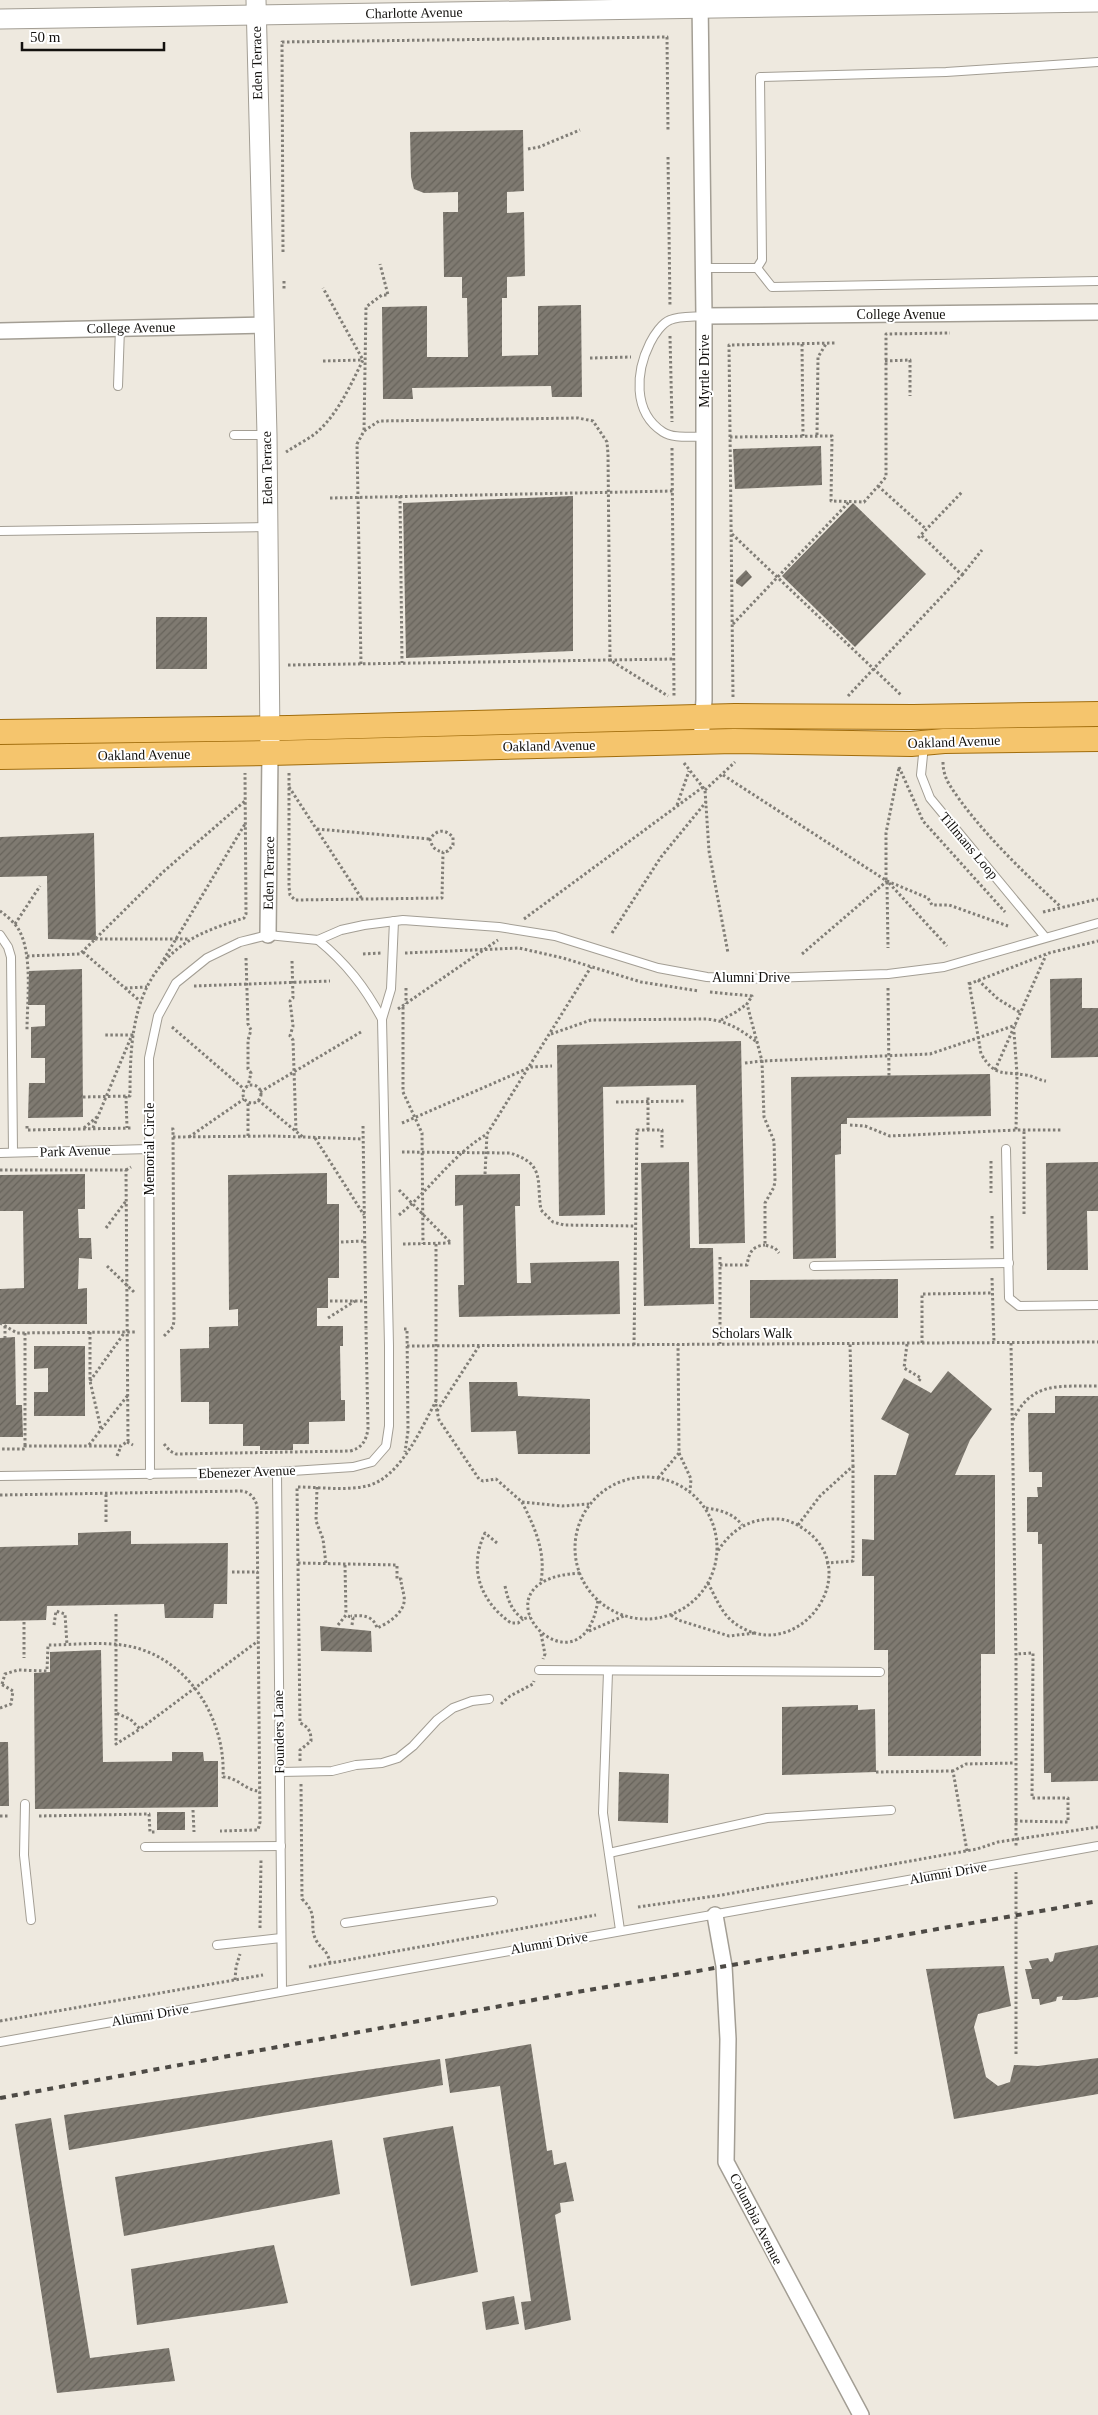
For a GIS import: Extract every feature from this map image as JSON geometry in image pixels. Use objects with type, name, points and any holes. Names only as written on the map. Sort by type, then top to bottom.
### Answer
[{"type":"main road","name":"Oakland Avenue","points":[[0,732],[703,718],[1098,714]]},
{"type":"main road","name":"Oakland Avenue","points":[[0,757],[279,760],[701,742],[924,743],[1098,739]]},
{"type":"street","name":"Charlotte Avenue","points":[[0,19],[256,8],[427,10],[701,5],[1098,2]]},
{"type":"street","name":"Myrtle Drive","points":[[701,5],[704,268],[703,718],[701,742]]},
{"type":"street","name":"Eden Terrace","points":[[256,8],[267,435],[270,728],[279,760],[268,935]]},
{"type":"street","name":"College Avenue","points":[[704,316],[1098,312]]},
{"type":"street","name":"College Avenue","points":[[0,331],[263,325]]},
{"type":"street","name":"Columbia Avenue","points":[[715,1915],[724,1966],[728,2030],[726,2162],[861,2415]]},
{"type":"lane","points":[[756,268],[762,260],[760,76],[946,72],[1098,62]]},
{"type":"lane","points":[[704,268],[756,268],[772,287],[1098,281]]},
{"type":"lane","points":[[704,316],[670,320],[655,334],[644,356],[638,376],[640,400],[649,418],[662,431],[672,436],[704,437]]},
{"type":"lane","points":[[118,386],[120,328]]},
{"type":"lane","points":[[234,434],[267,435]]},
{"type":"lane","points":[[0,531],[268,528]]},
{"type":"lane","name":"Tillmans Loop","points":[[924,743],[921,774],[930,798],[1045,937]]},
{"type":"lane","name":"Alumni Drive","points":[[403,920],[512,929],[556,936],[658,968],[707,977],[742,979],[888,974],[944,967],[1045,937],[1098,924]]},
{"type":"lane","name":"Memorial Circle","points":[[150,1475],[150,1058],[158,1016],[174,986],[207,958],[240,942],[268,935],[318,940],[348,928],[403,920]]},
{"type":"lane","points":[[387,1226],[382,1019],[391,989],[394,921]]},
{"type":"lane","points":[[0,935],[8,947],[11,957],[13,1152]]},
{"type":"lane","points":[[318,940],[341,959],[357,977],[382,1019]]},
{"type":"lane","name":"Park Avenue","points":[[0,1153],[149,1149]]},
{"type":"lane","points":[[1006,1149],[1009,1298],[1019,1306],[1098,1306]]},
{"type":"lane","name":"Ebenezer Avenue","points":[[0,1476],[277,1472],[353,1468],[372,1462],[386,1446],[388,1426],[387,1226]]},
{"type":"lane","points":[[814,1266],[1009,1264]]},
{"type":"lane","name":"Founders Lane","points":[[277,1472],[282,1991]]},
{"type":"lane","points":[[539,1670],[608,1672],[880,1672]]},
{"type":"lane","points":[[608,1672],[603,1814],[620,1930]]},
{"type":"lane","points":[[280,1772],[332,1771],[356,1765],[382,1763],[398,1758],[413,1746],[437,1720],[453,1708],[472,1700],[489,1699]]},
{"type":"lane","points":[[25,1804],[24,1855],[31,1920]]},
{"type":"lane","points":[[609,1853],[767,1818],[891,1810]]},
{"type":"lane","points":[[145,1847],[280,1846]]},
{"type":"lane","name":"Alumni Drive","points":[[0,2042],[1098,1846]]},
{"type":"lane","points":[[345,1923],[492,1901]]},
{"type":"lane","points":[[218,1945],[281,1938]]},
{"type":"path","points":[[283,252],[282,42],[667,38],[668,131]]},
{"type":"path","points":[[528,149],[539,147],[580,130]]},
{"type":"path","points":[[361,664],[358,444],[364,431],[366,307],[382,295],[388,295],[380,264]]},
{"type":"path","points":[[322,288],[364,361]]},
{"type":"path","points":[[730,437],[832,436],[831,501],[864,502],[886,477],[886,334],[950,333]]},
{"type":"path","points":[[817,435],[818,357],[826,343]]},
{"type":"path","points":[[721,345],[835,343]]},
{"type":"path","points":[[802,344],[803,436]]},
{"type":"path","points":[[729,346],[733,699]]},
{"type":"path","points":[[590,358],[631,357]]},
{"type":"path","points":[[885,361],[910,360],[910,396]]},
{"type":"path","points":[[323,361],[364,361]]},
{"type":"path","points":[[286,452],[315,433],[329,418],[343,401],[364,361]]},
{"type":"path","points":[[364,431],[379,421],[578,418],[593,421],[607,442],[610,660]]},
{"type":"path","points":[[878,486],[926,529]]},
{"type":"path","points":[[330,498],[672,491]]},
{"type":"path","points":[[962,492],[919,536],[962,575]]},
{"type":"path","points":[[400,496],[402,664]]},
{"type":"path","points":[[732,624],[850,501]]},
{"type":"path","points":[[731,534],[903,697]]},
{"type":"path","points":[[846,698],[962,575],[982,550]]},
{"type":"path","points":[[732,589],[736,585]]},
{"type":"path","points":[[288,665],[674,659]]},
{"type":"path","points":[[610,660],[674,700]]},
{"type":"path","points":[[680,759],[704,789],[709,851],[728,953]]},
{"type":"path","points":[[279,760],[289,786],[362,900]]},
{"type":"path","points":[[888,948],[886,833],[901,760]]},
{"type":"path","points":[[398,1009],[486,949],[676,807],[723,775],[735,762]]},
{"type":"path","points":[[943,762],[943,772],[948,784],[983,828],[1061,907]]},
{"type":"path","points":[[899,767],[924,821],[1010,918]]},
{"type":"path","points":[[156,972],[172,953],[191,939],[244,918],[246,914],[245,769]]},
{"type":"path","points":[[676,807],[690,770]]},
{"type":"path","points":[[723,775],[886,880],[928,898],[932,905],[949,905],[1008,926]]},
{"type":"path","points":[[289,786],[290,895],[295,900],[442,898],[442,852]]},
{"type":"path","points":[[27,956],[80,954],[83,952],[163,872],[246,801]]},
{"type":"path","points":[[612,933],[661,857],[706,802]]},
{"type":"path","points":[[94,1128],[132,1035],[140,1001],[246,823]]},
{"type":"path","points":[[316,829],[430,839]]},
{"type":"path","points":[[447,831],[453,837],[453,845],[448,851],[442,852],[436,851],[431,845],[430,839],[434,833],[447,831]]},
{"type":"path","points":[[886,880],[947,946]]},
{"type":"path","points":[[802,954],[886,880]]},
{"type":"path","points":[[15,924],[40,886]]},
{"type":"path","points":[[1043,912],[1098,899]]},
{"type":"path","points":[[95,939],[191,939]]},
{"type":"path","points":[[1046,1082],[1027,1075],[1009,1075],[995,1070],[981,1054],[969,983],[1046,954],[1098,941]]},
{"type":"path","points":[[387,1226],[413,1204],[461,1152],[487,1134],[591,967],[520,948],[401,953]]},
{"type":"path","points":[[83,952],[140,1001]]},
{"type":"path","points":[[363,954],[384,953]]},
{"type":"path","points":[[995,1070],[1014,1032],[1046,954]]},
{"type":"path","points":[[244,1089],[248,1086],[251,1077],[248,1069],[248,1040],[251,1030],[248,1024],[246,958]]},
{"type":"path","points":[[292,961],[293,984],[290,1002],[293,1026],[290,1036],[293,1040],[296,1131]]},
{"type":"path","points":[[978,980],[998,999],[1021,1013]]},
{"type":"path","points":[[194,986],[293,984],[330,981]]},
{"type":"path","points":[[125,988],[147,987]]},
{"type":"path","points":[[888,988],[889,1076]]},
{"type":"path","points":[[720,1020],[747,1004],[752,996]]},
{"type":"path","points":[[747,1004],[762,1061],[764,1117],[774,1141],[775,1180],[774,1187],[765,1203],[765,1246]]},
{"type":"path","points":[[403,1006],[403,1092],[417,1118],[422,1133],[423,1244]]},
{"type":"path","points":[[551,1034],[591,1020],[720,1020],[743,1031],[758,1043]]},
{"type":"path","points":[[745,1064],[762,1061],[930,1054],[1016,1025]]},
{"type":"path","points":[[172,1027],[244,1089],[244,1099],[248,1103],[254,1103],[258,1100],[260,1092],[361,1032]]},
{"type":"path","points":[[1014,1032],[1017,1074],[1016,1130]]},
{"type":"path","points":[[104,1035],[132,1035]]},
{"type":"path","points":[[83,1097],[130,1096],[132,1035]]},
{"type":"path","points":[[402,1123],[530,1067],[552,1066]]},
{"type":"path","points":[[248,1086],[256,1087],[260,1092]]},
{"type":"path","points":[[126,1096],[127,1128]]},
{"type":"path","points":[[189,1137],[244,1099]]},
{"type":"path","points":[[648,1099],[648,1130]]},
{"type":"path","points":[[616,1102],[648,1099],[686,1100]]},
{"type":"path","points":[[258,1100],[304,1138]]},
{"type":"path","points":[[248,1103],[248,1136]]},
{"type":"path","points":[[83,1129],[99,1115]]},
{"type":"path","points":[[850,1125],[866,1126],[890,1136],[991,1134],[1016,1130],[1062,1130]]},
{"type":"path","points":[[162,1442],[166,1448],[176,1454],[331,1451],[357,1449],[363,1444],[368,1429],[362,1126]]},
{"type":"path","points":[[27,1130],[133,1128]]},
{"type":"path","points":[[162,1341],[167,1332],[173,1327],[173,1129],[170,1129]]},
{"type":"path","points":[[634,1345],[637,1130],[662,1130],[662,1150]]},
{"type":"path","points":[[1024,1130],[1024,1214]]},
{"type":"path","points":[[485,1174],[487,1134]]},
{"type":"path","points":[[168,1145],[173,1140],[189,1137],[248,1136],[363,1140]]},
{"type":"path","points":[[315,1138],[364,1216]]},
{"type":"path","points":[[402,1152],[510,1153],[530,1164],[540,1180],[541,1210],[553,1222],[564,1225],[635,1226]]},
{"type":"path","points":[[991,1161],[992,1193]]},
{"type":"path","points":[[0,1170],[126,1170],[131,1167]]},
{"type":"path","points":[[126,1170],[127,1442]]},
{"type":"path","points":[[386,1177],[451,1243],[403,1244]]},
{"type":"path","points":[[106,1228],[126,1201]]},
{"type":"path","points":[[992,1216],[992,1250]]},
{"type":"path","points":[[341,1242],[364,1241]]},
{"type":"path","points":[[436,1244],[436,1401],[439,1420],[479,1479],[483,1481],[496,1479],[522,1502],[540,1541],[543,1569],[541,1581],[531,1595],[529,1603],[530,1617],[541,1634],[545,1654],[533,1684],[510,1696],[496,1708]]},
{"type":"path","points":[[720,1264],[747,1265],[751,1250],[757,1246],[775,1248],[779,1253]]},
{"type":"path","points":[[720,1257],[720,1344]]},
{"type":"path","points":[[107,1266],[135,1293]]},
{"type":"path","points":[[992,1278],[994,1343]]},
{"type":"path","points":[[922,1344],[922,1294],[992,1294]]},
{"type":"path","points":[[330,1301],[365,1300]]},
{"type":"path","points":[[328,1318],[355,1301]]},
{"type":"path","points":[[0,1323],[17,1333],[136,1332]]},
{"type":"path","points":[[4,1326],[5,1338]]},
{"type":"path","points":[[404,1329],[407,1328],[408,1431],[405,1453]]},
{"type":"path","points":[[90,1332],[90,1382],[101,1429]]},
{"type":"path","points":[[90,1382],[126,1332]]},
{"type":"path","points":[[0,1449],[25,1449],[25,1333]]},
{"type":"path","name":"Scholars Walk","points":[[407,1346],[1098,1342]]},
{"type":"path","points":[[1011,1343],[1016,1654],[1016,1847]]},
{"type":"path","points":[[678,1344],[679,1453],[685,1462],[690,1479],[690,1491]]},
{"type":"path","points":[[826,1563],[853,1562],[850,1344]]},
{"type":"path","points":[[907,1344],[904,1368],[921,1378],[918,1382]]},
{"type":"path","points":[[437,1411],[479,1345]]},
{"type":"path","points":[[1012,1423],[1024,1404],[1047,1387],[1098,1386]]},
{"type":"path","points":[[89,1446],[128,1395]]},
{"type":"path","points":[[330,1963],[328,1954],[316,1940],[311,1908],[302,1899],[299,1827],[300,1750],[310,1741],[311,1734],[306,1726],[300,1723],[297,1643],[297,1486],[367,1486],[392,1472],[436,1401]]},
{"type":"path","points":[[25,1446],[121,1446],[127,1442]]},
{"type":"path","points":[[127,1442],[133,1445]]},
{"type":"path","points":[[117,1456],[121,1446]]},
{"type":"path","points":[[658,1478],[679,1453]]},
{"type":"path","points":[[798,1525],[820,1496],[853,1466]]},
{"type":"path","points":[[658,1478],[680,1485],[690,1491],[705,1508],[712,1522],[717,1552],[714,1568],[708,1583],[692,1602],[670,1615],[647,1619],[624,1616],[598,1600],[587,1588],[580,1572],[575,1544],[580,1523],[590,1504],[607,1489],[628,1479],[658,1478]]},
{"type":"path","points":[[317,1487],[316,1521],[323,1539],[326,1564]]},
{"type":"path","points":[[106,1522],[109,1492]]},
{"type":"path","points":[[0,1495],[109,1492],[246,1492],[254,1498],[257,1505],[260,1642],[261,1827],[255,1830],[212,1832]]},
{"type":"path","points":[[522,1502],[562,1506],[590,1504]]},
{"type":"path","points":[[705,1508],[717,1509],[736,1517],[742,1525]]},
{"type":"path","points":[[670,1615],[687,1623],[729,1636],[755,1633],[774,1635],[792,1631],[808,1621],[820,1607],[827,1589],[828,1570],[824,1552],[813,1537],[798,1525],[780,1519],[760,1518],[742,1525],[727,1537],[717,1552]]},
{"type":"path","points":[[498,1543],[485,1533],[480,1544],[476,1572],[480,1587],[489,1602],[510,1623],[518,1623],[530,1617]]},
{"type":"path","points":[[298,1563],[398,1565],[397,1578],[401,1579],[404,1602],[396,1616],[388,1624],[377,1628],[375,1623],[366,1616],[346,1615]]},
{"type":"path","points":[[338,1625],[346,1615],[345,1565]]},
{"type":"path","points":[[232,1572],[258,1572]]},
{"type":"path","points":[[541,1581],[551,1576],[580,1572]]},
{"type":"path","points":[[708,1583],[722,1610],[731,1620],[755,1633]]},
{"type":"path","points":[[505,1586],[510,1606],[523,1619]]},
{"type":"path","points":[[586,1632],[592,1623],[598,1600]]},
{"type":"path","points":[[54,1625],[56,1611],[65,1614],[67,1645]]},
{"type":"path","points":[[116,1614],[116,1744],[140,1729],[260,1642]]},
{"type":"path","points":[[351,1616],[352,1625]]},
{"type":"path","points":[[541,1634],[551,1640],[564,1642],[576,1639],[586,1632],[624,1616]]},
{"type":"path","points":[[24,1622],[24,1658]]},
{"type":"path","points":[[0,1708],[11,1704],[13,1698],[13,1691],[1,1684],[4,1674],[18,1670],[47,1671],[48,1645],[116,1645],[151,1654],[172,1666],[195,1688],[211,1712],[222,1754],[223,1776],[235,1779],[247,1789],[260,1791]]},
{"type":"path","points":[[1015,1821],[1068,1822],[1068,1798],[1032,1798],[1033,1653],[1016,1654]]},
{"type":"path","points":[[116,1713],[130,1719],[140,1729]]},
{"type":"path","points":[[876,1772],[953,1771],[966,1764],[1016,1763]]},
{"type":"path","points":[[953,1771],[967,1851]]},
{"type":"path","points":[[194,1810],[194,1832]]},
{"type":"path","points":[[39,1816],[149,1814],[150,1832],[158,1832]]},
{"type":"path","points":[[0,1816],[9,1816]]},
{"type":"path","points":[[638,1906],[744,1894],[967,1851],[1016,1839],[1098,1827]]},
{"type":"path","points":[[189,1832],[203,1832]]},
{"type":"path","points":[[260,1939],[261,1860]]},
{"type":"path","points":[[1016,1871],[1016,2054]]},
{"type":"path","points":[[309,1967],[596,1915]]},
{"type":"path","points":[[235,1980],[237,1962],[250,1940]]},
{"type":"path","points":[[0,2021],[263,1975]]},
{"type":"building","points":[[523,130],[524,191],[507,192],[507,213],[524,212],[525,276],[507,277],[507,298],[502,298],[502,356],[538,355],[538,306],[581,305],[582,397],[552,397],[551,386],[412,388],[413,399],[383,399],[382,307],[427,306],[427,357],[468,357],[467,298],[462,298],[462,277],[444,277],[443,212],[458,212],[458,192],[424,193],[414,189],[411,177],[410,132]]},
{"type":"building","points":[[821,446],[822,485],[735,489],[733,449]]},
{"type":"building","points":[[573,496],[573,651],[406,658],[403,503]]},
{"type":"building","points":[[853,503],[926,574],[855,647],[782,576]]},
{"type":"building","points":[[746,570],[752,577],[742,587],[736,583],[736,580]]},
{"type":"building","points":[[156,617],[207,617],[207,669],[156,669]]},
{"type":"building","points":[[94,833],[96,940],[48,939],[47,876],[0,877],[0,837]]},
{"type":"building","points":[[82,969],[83,1117],[28,1118],[29,1083],[45,1083],[45,1058],[31,1058],[31,1027],[45,1026],[45,1005],[28,1005],[29,971]]},
{"type":"building","points":[[1082,978],[1082,1008],[1098,1008],[1098,1057],[1051,1058],[1050,979]]},
{"type":"building","points":[[741,1041],[745,1243],[699,1244],[696,1085],[603,1087],[605,1215],[559,1216],[557,1045]]},
{"type":"building","points":[[990,1074],[991,1116],[847,1118],[847,1124],[841,1124],[841,1154],[835,1155],[836,1258],[793,1259],[791,1077]]},
{"type":"building","points":[[689,1162],[690,1248],[713,1248],[714,1304],[644,1306],[641,1163]]},
{"type":"building","points":[[1098,1162],[1098,1211],[1087,1211],[1088,1270],[1047,1270],[1046,1163]]},
{"type":"building","points":[[327,1173],[327,1204],[339,1204],[339,1278],[328,1278],[328,1308],[317,1308],[317,1326],[343,1326],[343,1346],[340,1346],[341,1400],[345,1400],[345,1421],[309,1422],[309,1444],[293,1444],[293,1450],[260,1450],[260,1446],[243,1446],[243,1424],[209,1424],[209,1402],[181,1402],[180,1349],[209,1348],[209,1327],[238,1326],[238,1309],[229,1310],[228,1175]]},
{"type":"building","points":[[85,1174],[85,1209],[78,1209],[79,1238],[91,1238],[92,1259],[79,1258],[78,1289],[87,1288],[87,1324],[0,1324],[0,1289],[24,1288],[23,1211],[0,1211],[0,1175]]},
{"type":"building","points":[[520,1174],[520,1206],[515,1206],[517,1283],[531,1283],[530,1263],[619,1261],[620,1314],[459,1317],[458,1285],[464,1285],[463,1205],[455,1206],[455,1175]]},
{"type":"building","points":[[898,1279],[898,1318],[750,1318],[750,1280]]},
{"type":"building","points":[[15,1337],[16,1405],[22,1405],[23,1437],[0,1437],[0,1338]]},
{"type":"building","points":[[34,1346],[85,1346],[85,1416],[34,1416],[34,1392],[48,1392],[48,1368],[34,1369]]},
{"type":"building","points":[[948,1371],[992,1409],[970,1440],[955,1475],[995,1475],[995,1654],[981,1654],[981,1756],[888,1756],[888,1650],[874,1650],[874,1576],[862,1576],[862,1539],[874,1540],[874,1475],[896,1475],[909,1434],[881,1419],[904,1378],[931,1393]]},
{"type":"building","points":[[469,1382],[517,1382],[518,1396],[590,1399],[590,1454],[518,1454],[516,1431],[471,1432]]},
{"type":"building","points":[[1055,1396],[1098,1396],[1098,1781],[1051,1782],[1051,1773],[1044,1773],[1042,1544],[1038,1544],[1038,1532],[1027,1532],[1027,1497],[1038,1497],[1037,1487],[1042,1487],[1042,1472],[1029,1472],[1028,1413],[1055,1413]]},
{"type":"building","points":[[131,1531],[131,1544],[228,1543],[227,1604],[214,1604],[213,1618],[165,1618],[164,1604],[47,1606],[46,1620],[0,1621],[0,1547],[78,1545],[78,1533]]},
{"type":"building","points":[[320,1626],[371,1631],[372,1652],[321,1651]]},
{"type":"building","points":[[101,1650],[103,1762],[172,1761],[172,1752],[203,1752],[204,1761],[218,1761],[218,1807],[35,1809],[34,1673],[50,1672],[50,1652]]},
{"type":"building","points":[[858,1705],[858,1710],[875,1709],[876,1772],[782,1775],[782,1707]]},
{"type":"building","points":[[0,1742],[8,1742],[9,1806],[0,1806]]},
{"type":"building","points":[[619,1772],[669,1774],[668,1823],[618,1821]]},
{"type":"building","points":[[157,1812],[185,1812],[185,1830],[157,1830]]},
{"type":"building","points":[[1098,1945],[1098,1997],[1062,2000],[1063,1996],[1057,1997],[1056,2001],[1040,2005],[1039,1999],[1032,1999],[1025,1969],[1032,1969],[1029,1961],[1048,1958],[1050,1962],[1053,1961],[1055,1953]]},
{"type":"building","points":[[1004,1966],[1011,2006],[978,2014],[974,2027],[986,2077],[998,2086],[1010,2082],[1014,2065],[1038,2066],[1098,2058],[1098,2094],[954,2119],[926,1969]]},
{"type":"building","points":[[531,2044],[547,2151],[552,2150],[554,2165],[566,2162],[574,2201],[560,2203],[561,2212],[555,2215],[571,2320],[525,2330],[521,2302],[531,2301],[500,2086],[450,2093],[445,2059]]},
{"type":"building","points":[[440,2059],[443,2085],[69,2150],[64,2115]]},
{"type":"building","points":[[51,2118],[90,2358],[169,2348],[175,2381],[57,2393],[15,2124]]},
{"type":"building","points":[[453,2126],[478,2272],[411,2286],[383,2138]]},
{"type":"building","points":[[332,2140],[340,2194],[124,2236],[115,2177]]},
{"type":"building","points":[[274,2245],[288,2303],[137,2325],[131,2269]]},
{"type":"building","points":[[514,2296],[519,2324],[486,2330],[482,2302]]},
{"type":"railway","points":[[0,2098],[566,1994],[1098,1901]]}]
